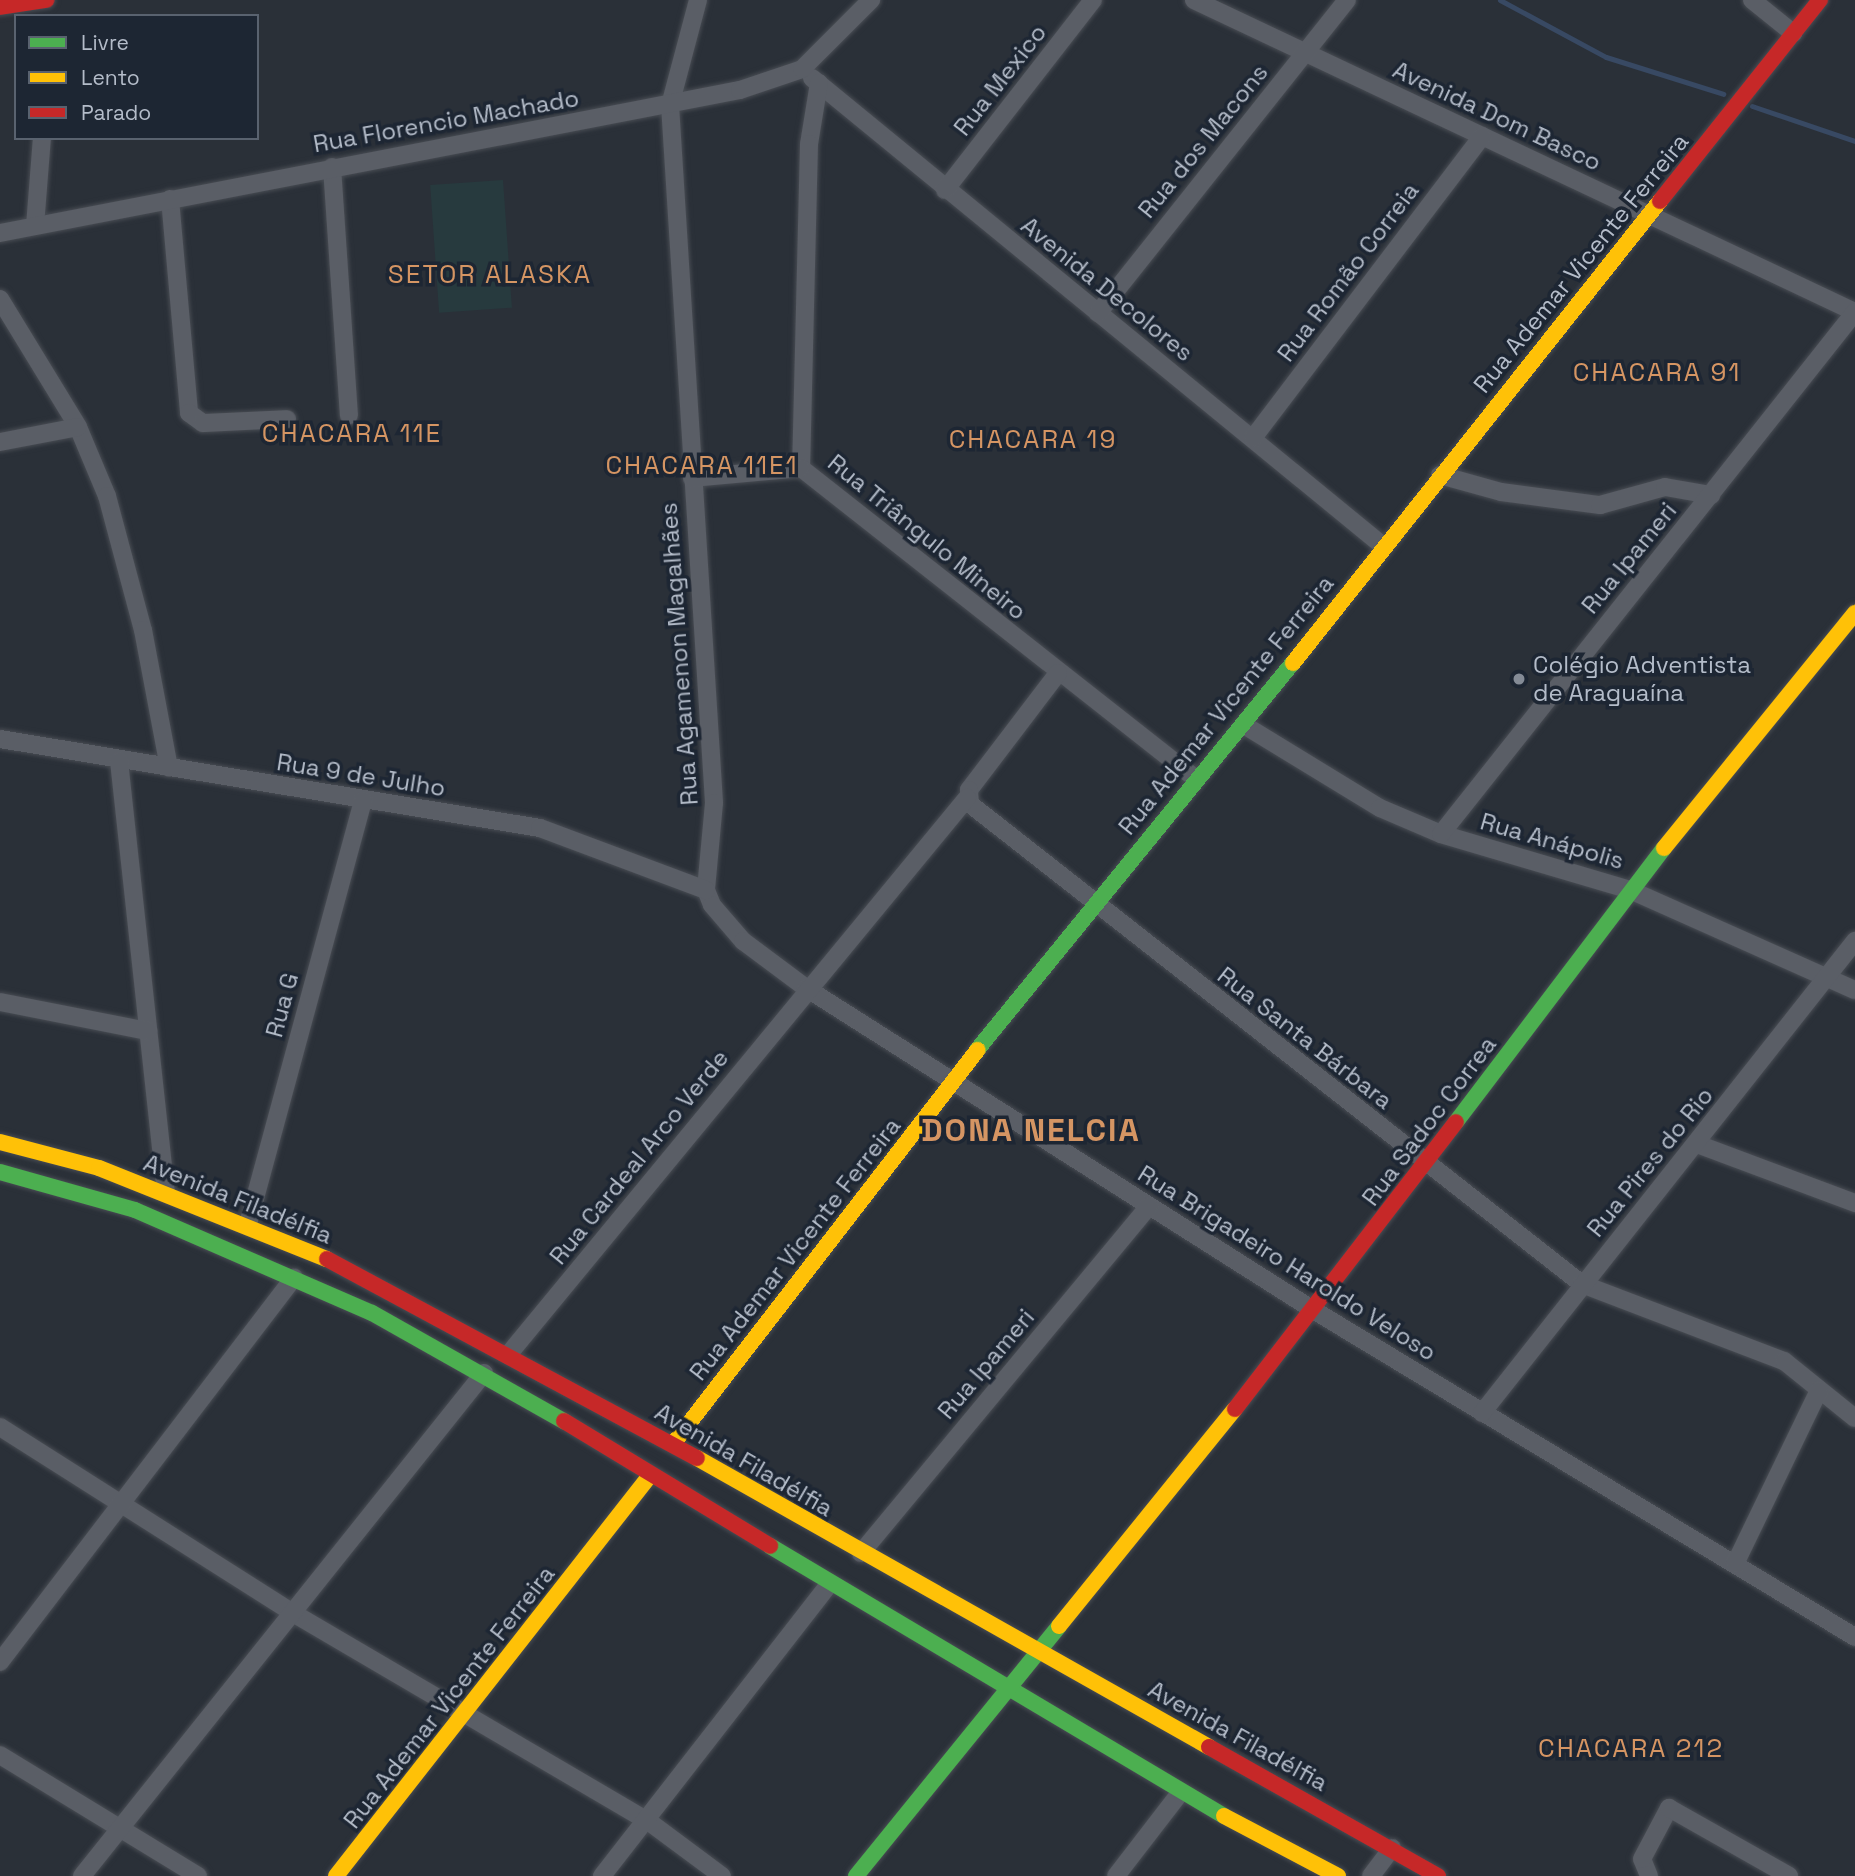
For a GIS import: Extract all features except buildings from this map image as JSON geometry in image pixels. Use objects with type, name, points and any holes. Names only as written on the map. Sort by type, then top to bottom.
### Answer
[{"type":"street","points":[[0,7],[46,0]]},
{"type":"street","name":"Rua Agamenon Magalhães","points":[[698,0],[670,105],[714,803],[709,897]]},
{"type":"street","name":"Rua Florencio Machado","points":[[0,233],[332,167],[670,105],[802,69],[871,0]]},
{"type":"street","name":"Rua Mexico","points":[[945,190],[1093,0]]},
{"type":"street","name":"Avenida Dom Basco","points":[[1194,0],[1855,312]]},
{"type":"street","name":"Rua dos Macons","points":[[1098,313],[1347,0]]},
{"type":"street","points":[[1752,0],[1793,33]]},
{"type":"street","name":"Rua Ademar Vicente Ferreira","points":[[673,1444],[952,1081],[1195,778],[1244,725],[1383,546],[1820,0]]},
{"type":"street","name":"Avenida Decolores","points":[[802,69],[945,190],[1383,546]]},
{"type":"street","name":"Rua Triângulo Mineiro","points":[[819,83],[808,144],[801,468],[1058,673],[1195,778]]},
{"type":"street","name":"Rua Romão Correia","points":[[1253,438],[1482,136]]},
{"type":"street","points":[[35,226],[42,140]]},
{"type":"street","points":[[332,167],[349,415]]},
{"type":"street","points":[[170,199],[189,413],[203,424],[287,419]]},
{"type":"street","points":[[0,299],[78,427],[123,547],[169,768]]},
{"type":"street","name":"Rua Ipameri","points":[[1441,834],[1855,312]]},
{"type":"street","points":[[0,442],[78,427]]},
{"type":"street","points":[[692,478],[801,468]]},
{"type":"street","points":[[1440,475],[1501,492],[1600,505],[1665,487],[1712,495]]},
{"type":"street","name":"Rua Sadoc Correa","points":[[856,1876],[1006,1686],[1315,1311],[1630,890],[1855,613]]},
{"type":"street","points":[[968,794],[1058,673]]},
{"type":"street","name":"Rua Anápolis","points":[[1244,725],[1344,790],[1441,834],[1630,890],[1855,990]]},
{"type":"street","name":"Rua 9 de Julho","points":[[0,739],[119,761],[540,828],[709,897]]},
{"type":"street","points":[[119,761],[166,1192]]},
{"type":"street","name":"Rua Santa Bárbara","points":[[968,794],[1095,903],[1424,1165],[1582,1284],[1784,1361],[1855,1418]]},
{"type":"street","name":"Rua Cardeal Arco Verde","points":[[508,1355],[806,988],[968,794]]},
{"type":"street","name":"Rua G","points":[[248,1224],[363,800]]},
{"type":"street","name":"Rua Brigadeiro Haroldo Veloso","points":[[709,897],[743,941],[806,988],[1315,1311],[1855,1637]]},
{"type":"street","name":"Rua Pires do Rio","points":[[1482,1413],[1855,942]]},
{"type":"street","points":[[0,1002],[148,1031]]},
{"type":"street","name":"Avenida Filadélfia","points":[[0,1142],[166,1192],[248,1224],[508,1355],[673,1444],[1035,1652],[1392,1848],[1438,1876]]},
{"type":"street","points":[[1697,1144],[1855,1203]]},
{"type":"street","name":"Avenida Filadélfia","points":[[0,1172],[135,1210],[294,1278],[484,1373],[648,1478],[828,1586],[1006,1686],[1180,1793],[1338,1876]]},
{"type":"street","name":"Rua Ipameri","points":[[860,1553],[1149,1206]]},
{"type":"street","points":[[0,1662],[123,1507],[294,1278]]},
{"type":"street","points":[[82,1876],[484,1373]]},
{"type":"street","points":[[1735,1564],[1819,1391]]},
{"type":"street","points":[[0,1427],[293,1613],[470,1713],[648,1821],[722,1876]]},
{"type":"street","points":[[648,1478],[673,1444]]},
{"type":"street","name":"Rua Ademar Vicente Ferreira","points":[[336,1876],[470,1713],[648,1478]]},
{"type":"street","points":[[603,1876],[828,1586]]},
{"type":"street","points":[[0,1755],[198,1876]]},
{"type":"street","points":[[1116,1876],[1180,1793]]},
{"type":"street","points":[[1649,1876],[1642,1859],[1669,1808],[1789,1876]]},
{"type":"street","points":[[1371,1876],[1392,1848]]},
{"type":"green space","points":[[503,180],[512,308],[439,313],[430,185]]},
{"type":"waterway","points":[[1500,0],[1606,57],[1723,94]]},
{"type":"waterway","points":[[1752,106],[1855,141]]},
{"type":"traffic: fast","points":[[977,1050],[1293,663]]},
{"type":"traffic: fast","points":[[1456,1122],[1664,848]]},
{"type":"traffic: fast","points":[[0,1172],[135,1210],[372,1313],[564,1421]]},
{"type":"traffic: fast","points":[[770,1546],[1224,1816]]},
{"type":"traffic: fast","points":[[856,1876],[1059,1626]]},
{"type":"traffic: slow","points":[[1293,663],[1660,201]]},
{"type":"traffic: slow","points":[[1664,848],[1855,613]]},
{"type":"traffic: slow","points":[[673,1444],[977,1050]]},
{"type":"traffic: slow","points":[[0,1142],[99,1168],[327,1259]]},
{"type":"traffic: slow","points":[[1059,1626],[1235,1409]]},
{"type":"traffic: slow","points":[[697,1458],[1209,1747]]},
{"type":"traffic: slow","points":[[336,1876],[648,1478]]},
{"type":"traffic: slow","points":[[1224,1816],[1338,1876]]},
{"type":"traffic: jam","points":[[0,7],[46,0]]},
{"type":"traffic: jam","points":[[1660,201],[1820,0]]},
{"type":"traffic: jam","points":[[1235,1409],[1456,1122]]},
{"type":"traffic: jam","points":[[327,1259],[697,1458]]},
{"type":"traffic: jam","points":[[564,1421],[770,1546]]},
{"type":"traffic: jam","points":[[1209,1747],[1438,1876]]},
{"type":"place","name":"Colégio Adventista de Araguaína","points":[[1519,679]]},
{"type":"district","name":"SETOR ALASKA","points":[[490,275]]},
{"type":"district","name":"CHACARA 91","points":[[1657,373]]},
{"type":"district","name":"CHACARA 11E","points":[[352,434]]},
{"type":"district","name":"CHACARA 19","points":[[1033,440]]},
{"type":"district","name":"CHACARA 11E1","points":[[702,466]]},
{"type":"district","name":"DONA NELCIA","points":[[1031,1130]]},
{"type":"district","name":"CHACARA 212","points":[[1631,1749]]}]
